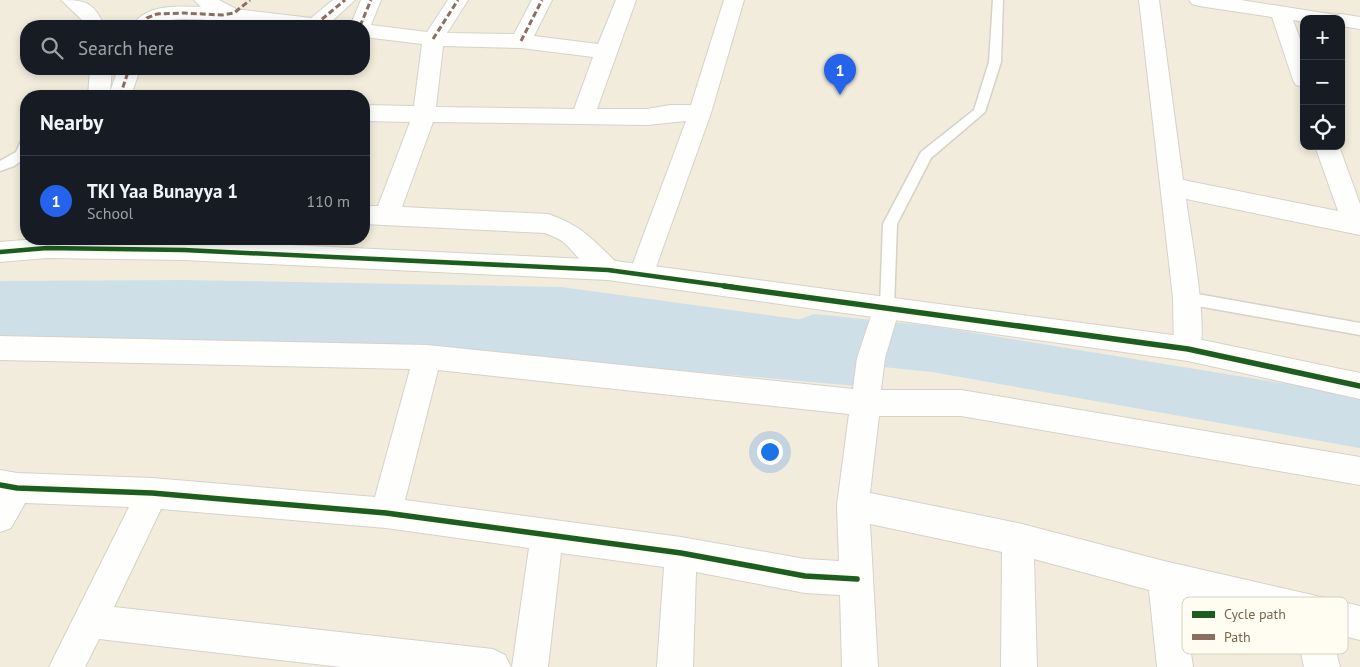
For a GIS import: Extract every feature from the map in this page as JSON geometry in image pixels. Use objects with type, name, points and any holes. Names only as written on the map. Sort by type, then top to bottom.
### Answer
[{"type":"street","points":[[71,0],[90,16],[92,20]]},
{"type":"street","points":[[204,0],[231,15]]},
{"type":"street","points":[[231,15],[250,0]]},
{"type":"street","points":[[325,20],[345,0]]},
{"type":"street","points":[[363,20],[371,0]]},
{"type":"street","points":[[458,0],[433,39],[424,115],[375,215],[548,224],[571,234],[608,270]]},
{"type":"street","points":[[521,41],[542,0]]},
{"type":"street","points":[[583,117],[594,82],[626,0]]},
{"type":"street","points":[[642,274],[700,113],[734,0]]},
{"type":"street","points":[[1148,0],[1186,298],[1188,349]]},
{"type":"street","points":[[1199,0],[1301,15]]},
{"type":"street","points":[[1280,12],[1300,69]]},
{"type":"street","points":[[147,20],[165,13],[231,15],[271,20]]},
{"type":"street","points":[[1345,21],[1360,23]]},
{"type":"street","points":[[370,32],[433,39],[521,41],[607,52]]},
{"type":"street","points":[[99,90],[101,75]]},
{"type":"street","points":[[122,90],[127,75]]},
{"type":"street","points":[[370,113],[647,117],[670,113],[700,113]]},
{"type":"street","points":[[1329,150],[1357,225]]},
{"type":"street","points":[[1171,186],[1357,225]]},
{"type":"street","points":[[0,252],[38,245]]},
{"type":"street","points":[[88,245],[608,270],[885,314],[1188,349],[1360,386]]},
{"type":"street","points":[[860,667],[853,505],[871,358],[885,314]]},
{"type":"street","points":[[0,348],[427,357],[865,403],[962,403],[1360,471]]},
{"type":"street","points":[[386,513],[427,357]]},
{"type":"street","points":[[0,517],[8,486],[152,493],[386,513],[681,553],[805,576],[857,579]]},
{"type":"street","points":[[67,667],[152,493]]},
{"type":"street","points":[[853,505],[1018,539],[1164,578],[1250,597]]},
{"type":"street","points":[[530,667],[546,534]]},
{"type":"street","points":[[1018,539],[1019,667]]},
{"type":"street","points":[[675,667],[681,553]]},
{"type":"street","points":[[1164,578],[1175,667]]},
{"type":"street","points":[[90,621],[493,667]]},
{"type":"street","points":[[1319,654],[1322,667]]},
{"type":"lane","points":[[885,314],[890,224],[926,155],[979,112],[995,62],[998,0]]},
{"type":"lane","points":[[0,166],[20,156]]},
{"type":"lane","points":[[1186,298],[1360,329]]},
{"type":"shaded area","points":[[0,0],[1360,0],[1360,667],[0,667]]},
{"type":"shaded area","points":[[183,280],[561,287],[885,331],[879,388],[453,350],[0,342],[0,281]]},
{"type":"waterway","points":[[814,337],[932,349],[1360,422]]},
{"type":"marked path","points":[[146,20],[157,14],[169,13],[231,14],[239,10],[250,0]]},
{"type":"marked path","points":[[321,20],[345,0]]},
{"type":"marked path","points":[[363,20],[371,0]]},
{"type":"marked path","points":[[433,39],[458,0]]},
{"type":"marked path","points":[[521,41],[542,0]]},
{"type":"marked path","points":[[122,90],[127,75]]},
{"type":"cycle path","points":[[0,252],[47,248],[184,250],[608,270],[1188,349],[1360,386]]},
{"type":"cycle path","points":[[0,485],[17,488],[152,493],[386,513],[681,553],[805,576],[857,579]]},
{"type":"place","name":"TKI Yaa Bunayya 1","points":[[840,95]]}]
